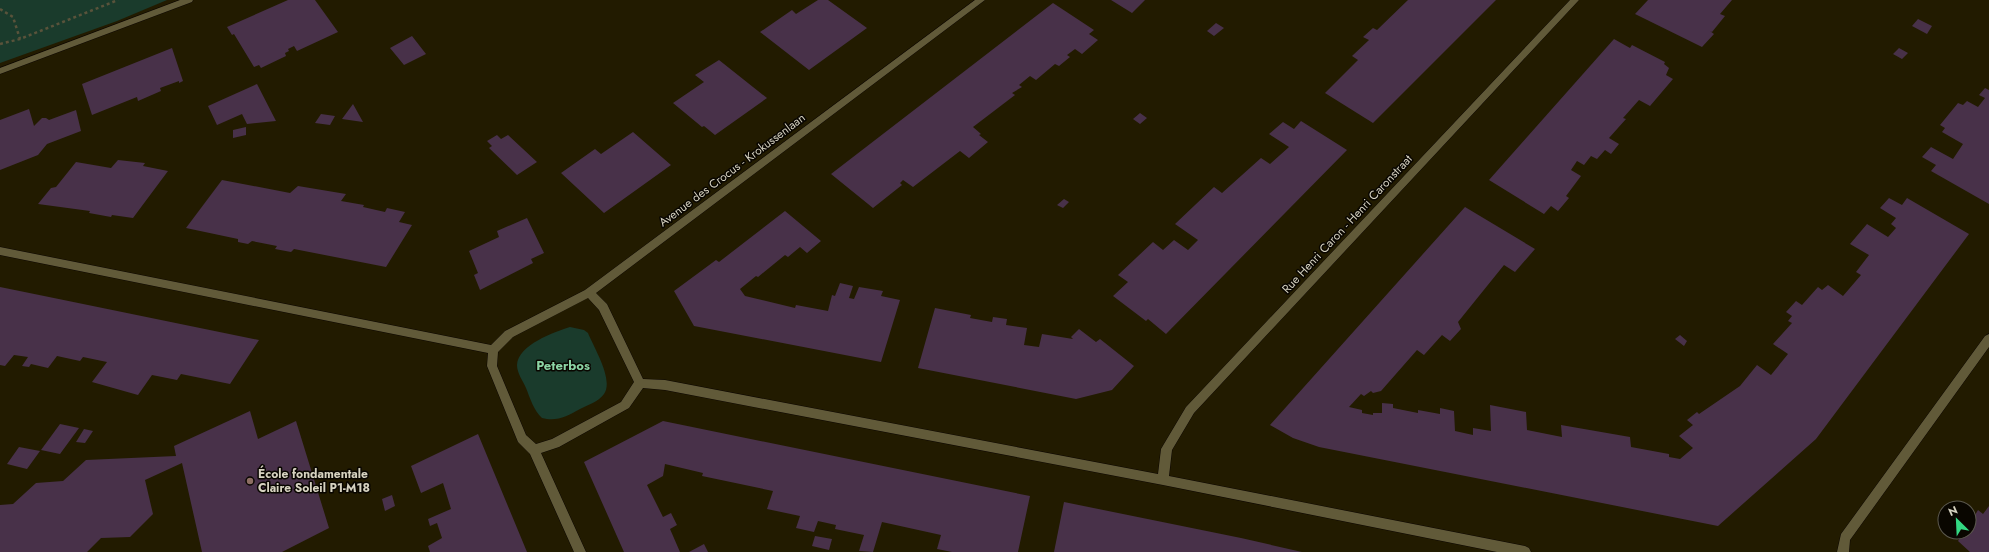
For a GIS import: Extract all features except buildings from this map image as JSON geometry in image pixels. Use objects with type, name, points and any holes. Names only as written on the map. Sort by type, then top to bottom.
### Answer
[{"type":"street","points":[[0,71],[189,0]]},
{"type":"street","name":"Avenue des Crocus - Krokussenlaan","points":[[493,350],[509,334],[589,293],[981,0]]},
{"type":"street","name":"Rue Henri Caron - Henri Caronstraat","points":[[1163,480],[1167,449],[1190,410],[1575,0]]},
{"type":"street","points":[[0,251],[493,350],[492,366],[522,438],[534,450],[580,552]]},
{"type":"street","points":[[589,293],[603,307],[640,384]]},
{"type":"street","points":[[1843,552],[1845,538],[1989,339]]},
{"type":"street","points":[[640,384],[665,385],[1163,480],[1525,552]]},
{"type":"street","points":[[534,450],[555,443],[625,405],[640,384]]},
{"type":"path","points":[[0,44],[20,39],[118,0]]},
{"type":"path","points":[[0,9],[13,17],[20,39]]},
{"type":"green space","points":[[0,0],[167,0],[117,21],[0,63]]},
{"type":"green space","points":[[570,327],[584,330],[588,333],[605,373],[607,381],[606,388],[604,394],[599,399],[571,414],[557,419],[542,418],[534,408],[519,374],[517,365],[519,358],[523,351],[538,340]]},
{"type":"place","name":"École fondamentale Claire Soleil P1-M18","points":[[250,481]]},
{"type":"district","name":"Peterbos","points":[[563,365]]}]
